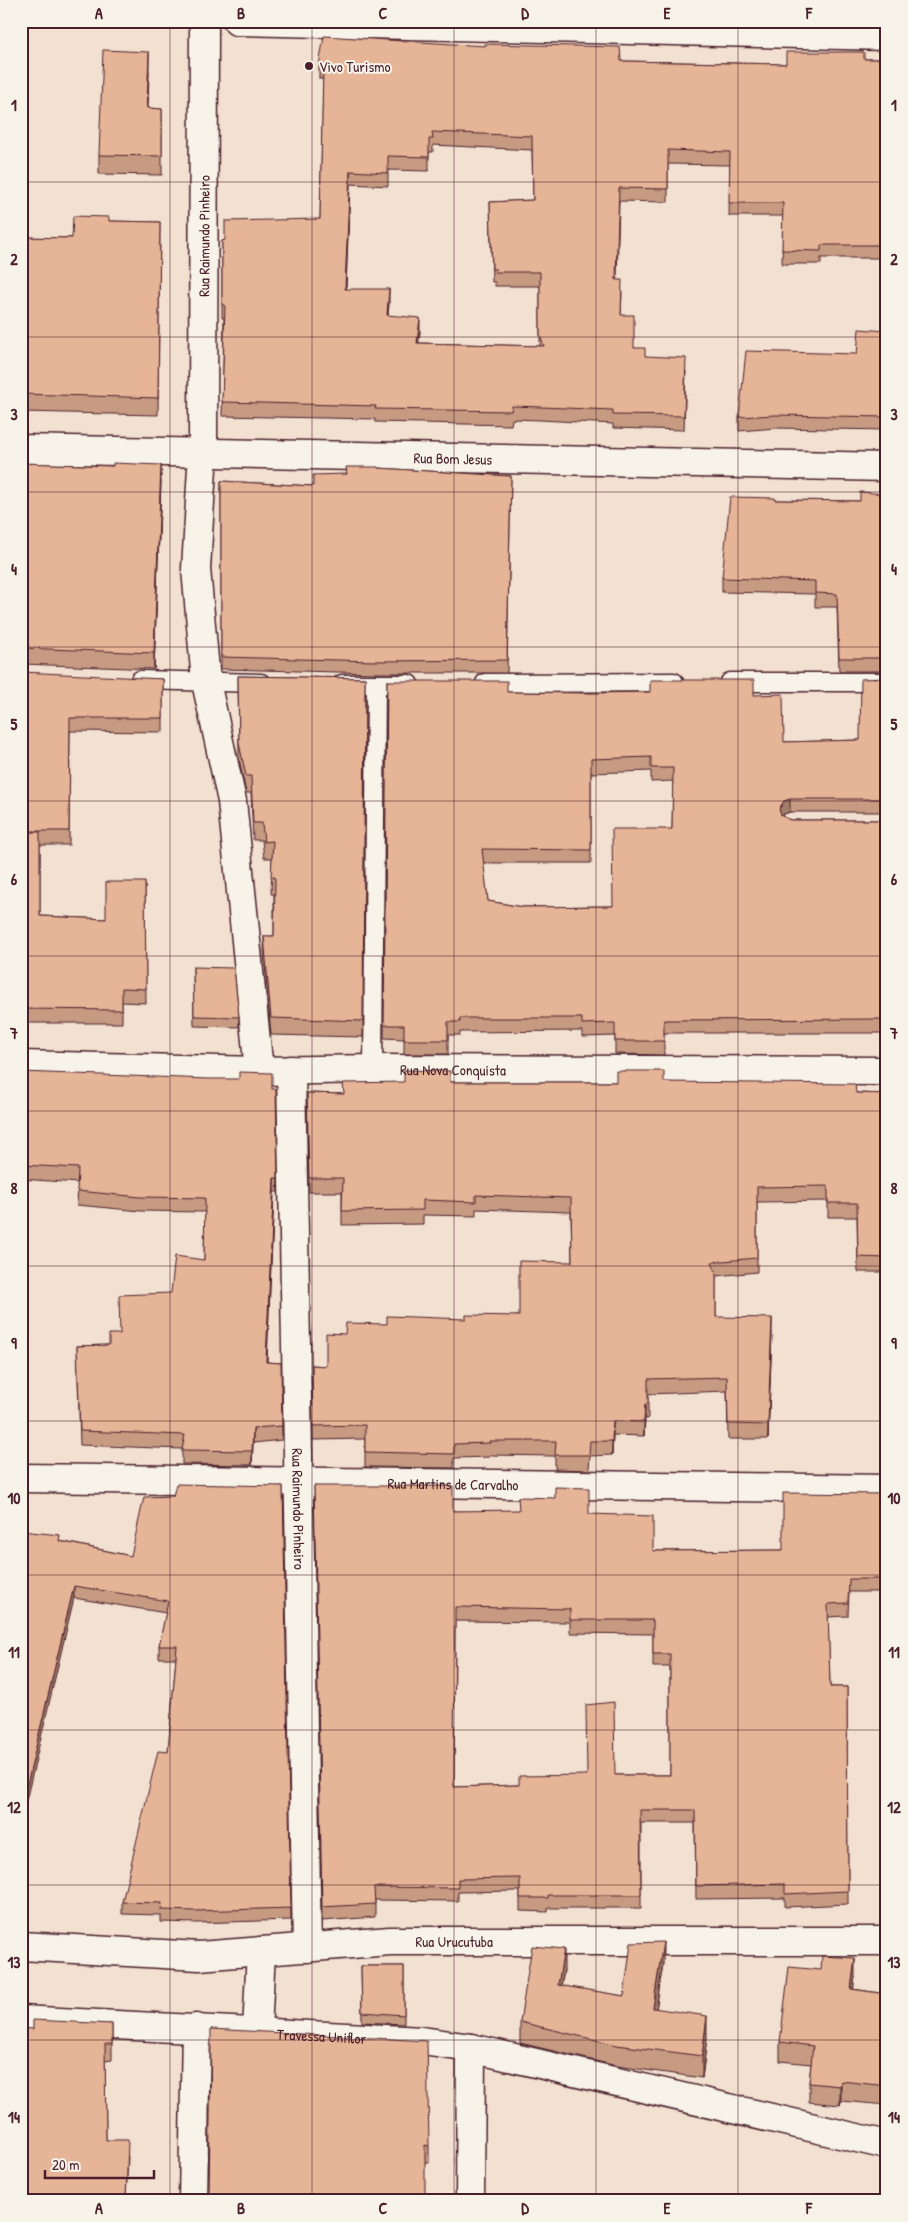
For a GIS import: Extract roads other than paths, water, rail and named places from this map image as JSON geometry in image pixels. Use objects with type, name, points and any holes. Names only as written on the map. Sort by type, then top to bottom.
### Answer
[{"type":"street","name":"Rua Raimundo Pinheiro","points":[[204,21],[203,452],[196,569],[206,682],[232,801],[259,1071]]},
{"type":"street","points":[[237,21],[887,36]]},
{"type":"street","name":"Rua Bom Jesus","points":[[21,449],[887,466]]},
{"type":"street","name":"Rua Nova Conquista","points":[[21,1065],[259,1071],[373,1069],[887,1070]]},
{"type":"street","name":"Rua Raimundo Pinheiro","points":[[291,1070],[307,1948]]},
{"type":"street","name":"Rua Martins de Carvalho","points":[[21,1478],[887,1489]]},
{"type":"street","name":"Rua Urucutuba","points":[[21,1946],[199,1956],[390,1941],[887,1940]]},
{"type":"street","points":[[257,2031],[261,1951]]},
{"type":"street","name":"Travessa Uniflor","points":[[21,2020],[422,2041],[471,2048],[887,2145]]},
{"type":"street","points":[[193,2201],[196,2028]]},
{"type":"street","points":[[470,2201],[471,2048]]},
{"type":"lane","points":[[121,679],[276,683]]},
{"type":"lane","points":[[464,684],[689,682]]},
{"type":"lane","points":[[708,682],[887,682]]},
{"type":"lane","points":[[326,683],[425,684]]},
{"type":"lane","points":[[373,1069],[376,684]]},
{"type":"place","name":"Vivo Turismo","points":[[309,66]]}]
